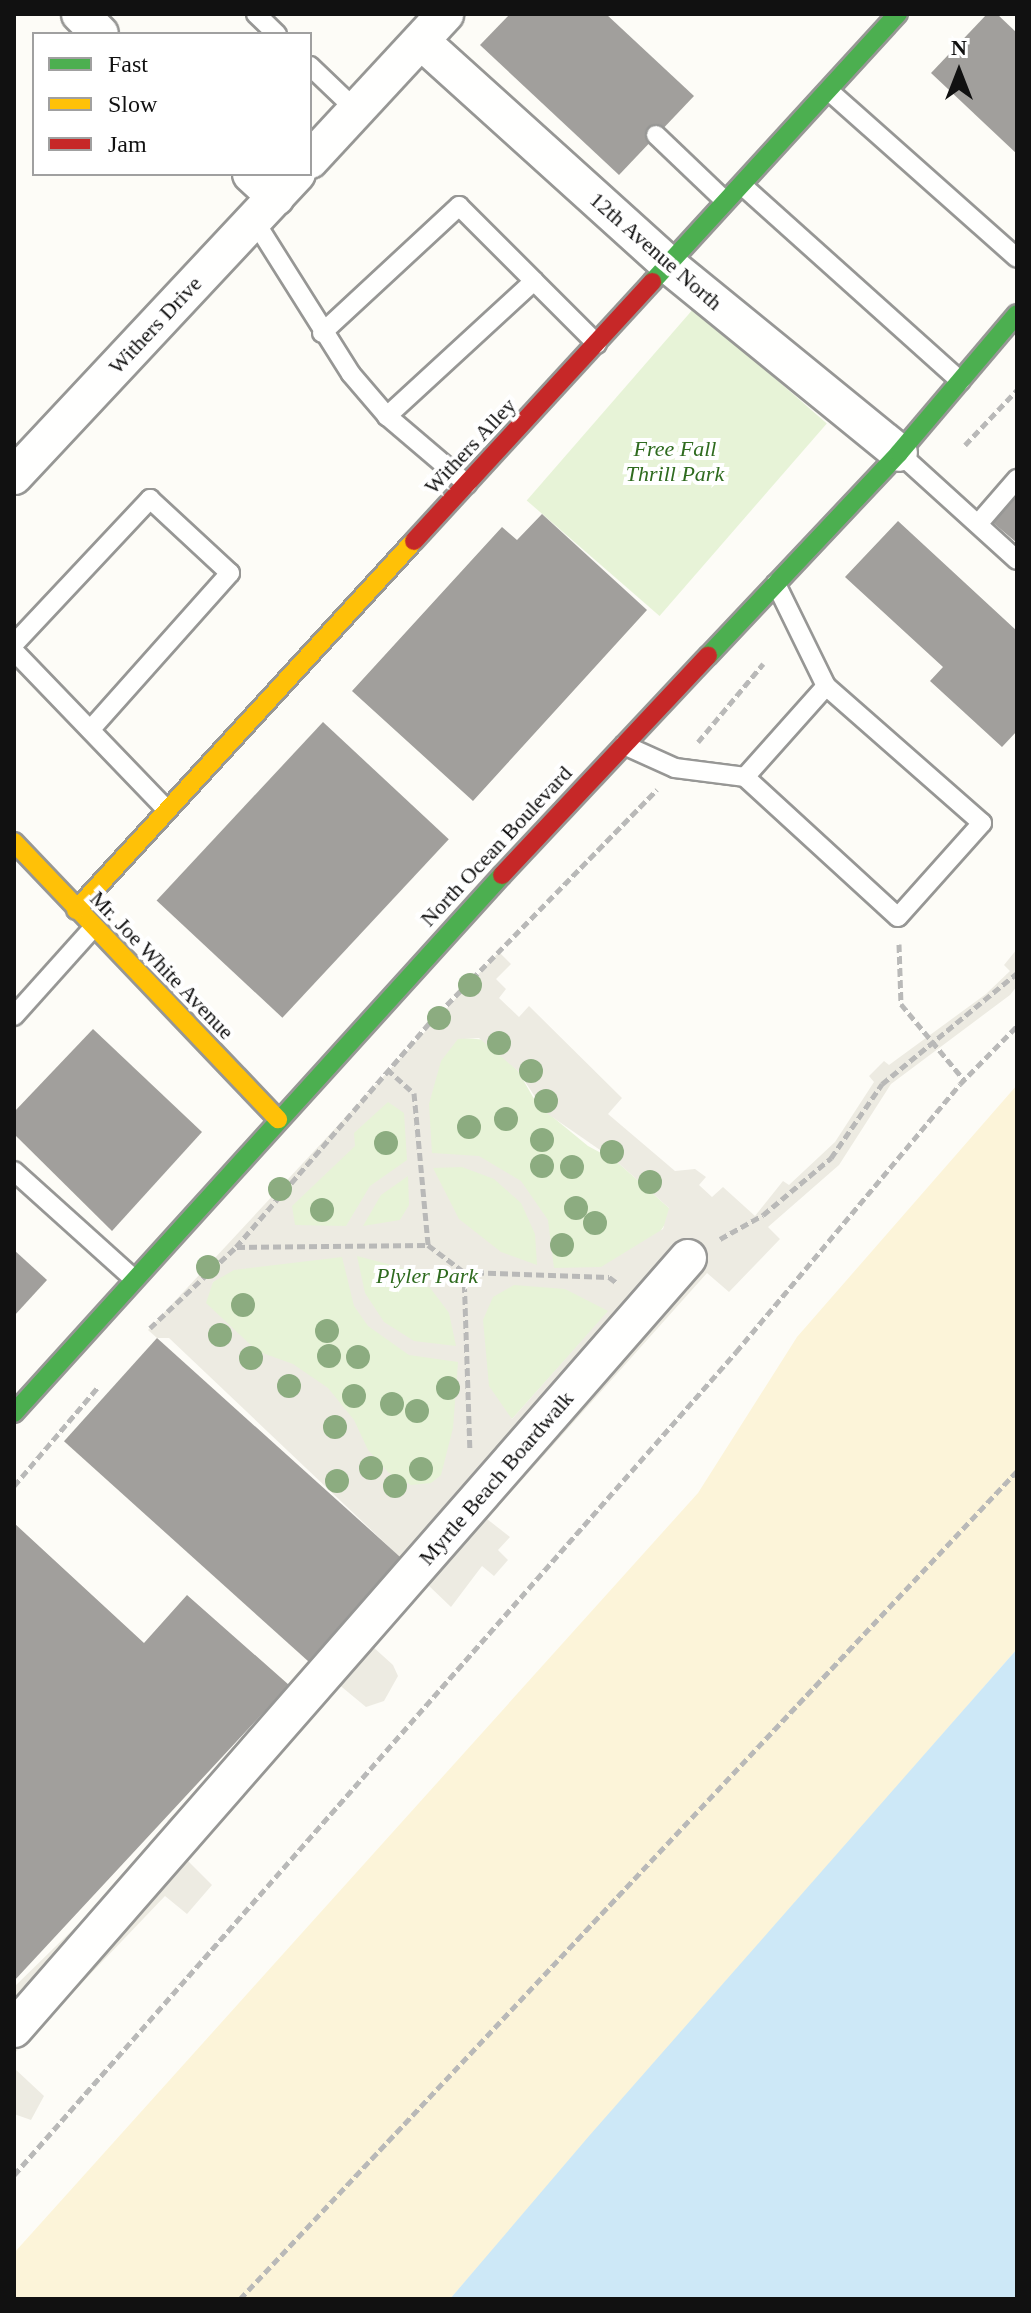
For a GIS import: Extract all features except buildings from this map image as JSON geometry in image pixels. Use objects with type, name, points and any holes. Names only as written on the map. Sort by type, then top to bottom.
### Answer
[{"type":"main road","name":"Withers Alley","points":[[76,910],[671,267],[898,14]]},
{"type":"main road","name":"North Ocean Boulevard","points":[[14,1413],[278,1119],[899,453],[1017,314]]},
{"type":"main road","name":"Mr. Joe White Avenue","points":[[14,842],[278,1119]]},
{"type":"street","points":[[80,14],[98,32]]},
{"type":"street","points":[[312,158],[433,23]]},
{"type":"street","name":"12th Avenue North","points":[[433,23],[671,267],[899,453]]},
{"type":"street","name":"Withers Drive","points":[[15,472],[270,191]]},
{"type":"street","name":"Myrtle Beach Boardwalk","points":[[14,2029],[688,1258]]},
{"type":"lane","points":[[256,14],[275,32]]},
{"type":"lane","points":[[312,68],[356,110]]},
{"type":"lane","points":[[829,91],[1017,258]]},
{"type":"lane","points":[[656,135],[727,203]]},
{"type":"lane","points":[[743,186],[960,381]]},
{"type":"lane","points":[[270,191],[322,333],[387,416],[467,484]]},
{"type":"lane","points":[[322,333],[459,206],[598,345]]},
{"type":"lane","points":[[387,416],[534,281]]},
{"type":"lane","points":[[899,453],[1017,560]]},
{"type":"lane","points":[[978,524],[1017,479]]},
{"type":"lane","points":[[14,644],[150,499],[230,573],[90,730]]},
{"type":"lane","points":[[624,745],[675,768],[745,777],[898,917],[982,823],[826,686],[776,584]]},
{"type":"lane","points":[[14,651],[167,810]]},
{"type":"lane","points":[[745,777],[826,686]]},
{"type":"lane","points":[[14,1016],[93,928]]},
{"type":"lane","points":[[14,1171],[134,1280]]},
{"type":"path","points":[[931,482],[1017,390]]},
{"type":"path","points":[[148,1330],[236,1247],[387,1069],[605,847],[796,625]]},
{"type":"path","points":[[898,917],[901,1004],[964,1080]]},
{"type":"path","points":[[688,1258],[763,1215],[831,1158],[882,1084],[932,1039],[978,1010],[1017,973]]},
{"type":"path","points":[[14,2175],[726,1364],[964,1080],[1017,1026]]},
{"type":"path","points":[[387,1069],[414,1093],[428,1245]]},
{"type":"path","points":[[236,1247],[428,1245],[464,1272],[609,1277],[648,1304]]},
{"type":"path","points":[[464,1272],[471,1506]]},
{"type":"path","points":[[14,1486],[107,1378]]},
{"type":"path","points":[[240,2299],[1017,1471]]},
{"type":"green space","name":"Free Fall Thrill Park","points":[[694,308],[827,423],[660,616],[527,500]]},
{"type":"green space","name":"Plyler Park","points":[[440,1036],[488,1040],[518,1071],[537,1104],[588,1146],[616,1161],[669,1208],[669,1218],[609,1311],[512,1419],[508,1415],[415,1516],[188,1309]]},
{"type":"sand","points":[[1017,1085],[1017,1649],[450,2299],[14,2299],[14,2253],[698,1493],[797,1337]]},
{"type":"shaded area","points":[[1017,949],[1017,986],[1010,995],[891,1084],[839,1165],[768,1227],[780,1239],[729,1292],[707,1273],[487,1519],[510,1537],[498,1550],[508,1560],[494,1576],[482,1566],[451,1607],[427,1584],[372,1646],[393,1665],[398,1676],[384,1701],[366,1707],[337,1683],[185,1858],[212,1885],[187,1914],[165,1896],[14,2054],[14,1987],[176,1829],[167,1821],[197,1794],[405,1562],[169,1338],[157,1338],[148,1330],[499,952],[511,964],[496,979],[506,989],[499,998],[519,1017],[529,1006],[622,1098],[608,1114],[675,1171],[695,1169],[706,1177],[699,1185],[712,1197],[723,1187],[755,1216],[783,1181],[789,1185],[835,1142],[874,1082],[869,1076],[884,1061],[889,1065],[986,994],[1010,971],[1004,965]],"holes":[[[479,1038],[518,1071],[545,1112],[616,1161],[669,1208],[663,1229],[601,1267],[554,1268],[548,1220],[521,1181],[479,1156],[432,1153],[429,1104],[441,1061],[458,1039]],[[388,1102],[404,1113],[407,1160],[370,1186],[346,1226],[295,1225],[292,1206],[355,1146],[354,1133]],[[462,1167],[494,1179],[521,1203],[535,1234],[537,1265],[501,1252],[459,1219],[433,1168]],[[408,1176],[409,1205],[400,1220],[363,1226],[381,1195]],[[357,1256],[403,1268],[431,1289],[449,1313],[456,1346],[414,1341],[384,1322],[365,1293]],[[342,1257],[354,1306],[368,1326],[409,1355],[458,1362],[453,1428],[441,1475],[431,1483],[411,1485],[389,1473],[368,1450],[354,1420],[328,1388],[293,1364],[257,1351],[206,1303],[213,1282],[234,1270]],[[514,1285],[565,1289],[608,1311],[512,1419],[489,1386],[483,1320],[493,1297]]]},
{"type":"shaded area","points":[[14,2068],[44,2096],[31,2120],[14,2114]]},
{"type":"water","points":[[1017,1649],[1017,2299],[450,2299],[589,2136]]},
{"type":"traffic: fast","points":[[652,282],[898,14]]},
{"type":"traffic: fast","points":[[708,656],[899,453],[1017,314]]},
{"type":"traffic: fast","points":[[14,1413],[502,875]]},
{"type":"traffic: slow","points":[[76,910],[414,541]]},
{"type":"traffic: slow","points":[[14,842],[278,1119]]},
{"type":"traffic: jam","points":[[414,541],[652,282]]},
{"type":"traffic: jam","points":[[502,875],[708,656]]}]
